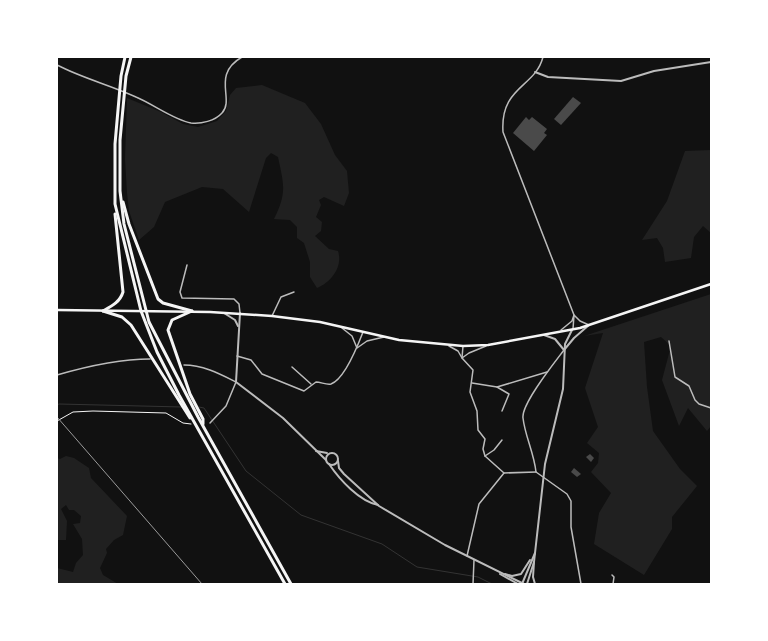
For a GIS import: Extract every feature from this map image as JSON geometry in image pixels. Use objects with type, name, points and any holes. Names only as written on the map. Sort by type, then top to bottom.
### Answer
[{"type":"highway","points":[[103,311],[114,304],[121,297],[123,292],[115,204],[115,136],[121,76],[125,57]]},
{"type":"highway","points":[[131,57],[126,76],[120,140],[120,191],[124,224],[149,322],[186,395],[291,584]]},
{"type":"highway","points":[[120,191],[129,224],[158,299],[163,303],[192,311]]},
{"type":"highway","points":[[115,204],[141,311],[157,352],[178,395],[285,584]]},
{"type":"highway","points":[[103,311],[122,317],[131,325],[178,395]]},
{"type":"highway","points":[[192,311],[175,318],[168,328],[190,394],[203,419],[203,426]]},
{"type":"main road","points":[[57,310],[192,311],[240,313],[339,326],[385,337],[463,346],[488,345],[590,325],[711,284]]},
{"type":"street","points":[[57,65],[107,86],[136,96],[183,121],[195,123],[213,120],[225,109],[226,74],[236,61],[242,57]]},
{"type":"street","points":[[543,57],[535,72],[508,100],[503,114],[503,132],[574,315],[580,322],[590,325]]},
{"type":"street","points":[[535,72],[548,77],[621,81],[654,71],[711,62]]},
{"type":"street","points":[[186,265],[180,292],[182,298],[234,299],[239,304],[240,313],[236,382],[223,409],[210,423]]},
{"type":"street","points":[[272,316],[281,297],[294,292]]},
{"type":"street","points":[[223,312],[235,320],[238,330]]},
{"type":"street","points":[[535,584],[533,577],[534,562],[543,476],[550,439],[563,389],[564,350],[566,338],[573,329],[574,315]]},
{"type":"street","points":[[560,331],[568,326],[574,315]]},
{"type":"street","points":[[536,472],[522,414],[526,404],[564,350],[574,338],[590,325]]},
{"type":"street","points":[[339,326],[352,336],[357,348]]},
{"type":"street","points":[[237,356],[251,360],[262,374],[304,391],[311,384],[318,381],[331,384],[335,381],[344,371],[357,348],[363,332]]},
{"type":"street","points":[[543,335],[555,339],[564,350]]},
{"type":"street","points":[[357,348],[367,341],[385,337]]},
{"type":"street","points":[[669,341],[675,377],[689,386],[695,400],[699,404],[711,408]]},
{"type":"street","points":[[446,345],[458,351],[473,370],[470,392],[477,411],[478,430],[485,439],[483,449],[485,456],[504,473],[536,472],[567,494],[572,501],[571,527],[581,584]]},
{"type":"street","points":[[462,358],[469,353],[488,345]]},
{"type":"street","points":[[462,358],[463,346]]},
{"type":"street","points":[[57,375],[99,364],[133,359],[150,360]]},
{"type":"street","points":[[184,365],[203,368],[236,382],[283,418],[315,451],[326,460],[339,477],[362,498],[370,504],[379,506]]},
{"type":"street","points":[[292,367],[311,384]]},
{"type":"street","points":[[497,387],[548,372]]},
{"type":"street","points":[[472,383],[497,387],[509,394],[502,411]]},
{"type":"street","points":[[485,456],[494,450],[502,440]]},
{"type":"street","points":[[315,451],[336,454],[339,468],[379,506],[474,560],[524,584]]},
{"type":"street","points":[[326,460],[328,453]]},
{"type":"street","points":[[329,464],[334,465],[338,461]]},
{"type":"street","points":[[467,556],[479,504],[504,473]]},
{"type":"street","points":[[498,571],[512,576],[521,574],[535,552]]},
{"type":"street","points":[[474,560],[474,584]]},
{"type":"street","points":[[524,584],[530,560]]},
{"type":"street","points":[[524,584],[534,562]]},
{"type":"street","points":[[498,571],[518,584]]},
{"type":"street","points":[[612,575],[614,577],[613,584]]},
{"type":"path","points":[[57,421],[73,412],[92,411],[166,413],[183,423],[195,425]]},
{"type":"shaded area","points":[[262,85],[305,103],[321,124],[335,155],[347,171],[349,193],[344,206],[324,197],[319,200],[321,205],[316,217],[322,222],[321,231],[315,236],[329,249],[338,251],[339,262],[338,268],[332,278],[317,288],[310,277],[310,262],[304,243],[297,238],[297,227],[290,220],[274,219],[283,195],[283,182],[278,157],[271,153],[266,158],[249,212],[223,189],[202,187],[165,202],[154,227],[139,240],[129,211],[125,159],[127,98],[161,112],[183,124],[198,127],[217,121],[226,111],[230,95],[236,88]]},
{"type":"shaded area","points":[[711,150],[711,233],[703,226],[694,237],[691,258],[665,262],[663,248],[657,238],[642,240],[667,201],[685,151]]},
{"type":"shaded area","points":[[711,294],[711,426],[707,431],[688,408],[679,426],[662,380],[671,346],[661,337],[644,342],[647,387],[653,431],[680,469],[697,486],[672,517],[672,529],[644,575],[594,544],[599,513],[611,493],[591,472],[598,463],[599,453],[587,443],[598,427],[585,388],[603,333],[584,336]]},
{"type":"shaded area","points":[[66,456],[74,458],[89,468],[91,478],[127,516],[123,535],[114,540],[106,549],[107,553],[100,568],[103,575],[118,584],[57,584],[57,568],[73,572],[76,563],[83,555],[82,539],[73,524],[80,523],[81,516],[74,510],[69,510],[66,505],[61,509],[67,521],[66,540],[57,540],[57,458],[60,459]]},
{"type":"building","points":[[573,97],[581,103],[561,125],[554,119]]},
{"type":"building","points":[[526,117],[529,120],[532,117],[547,129],[544,133],[547,135],[534,151],[513,133]]},
{"type":"building","points":[[590,454],[594,458],[591,462],[586,457]]},
{"type":"building","points":[[574,468],[581,474],[577,477],[571,472]]},
{"type":"waterway","points":[[57,405],[182,407]]},
{"type":"waterway","points":[[199,407],[204,408],[246,471],[301,515],[382,544],[417,567],[478,577],[492,584]]},
{"type":"railway","points":[[57,417],[202,584]]}]
